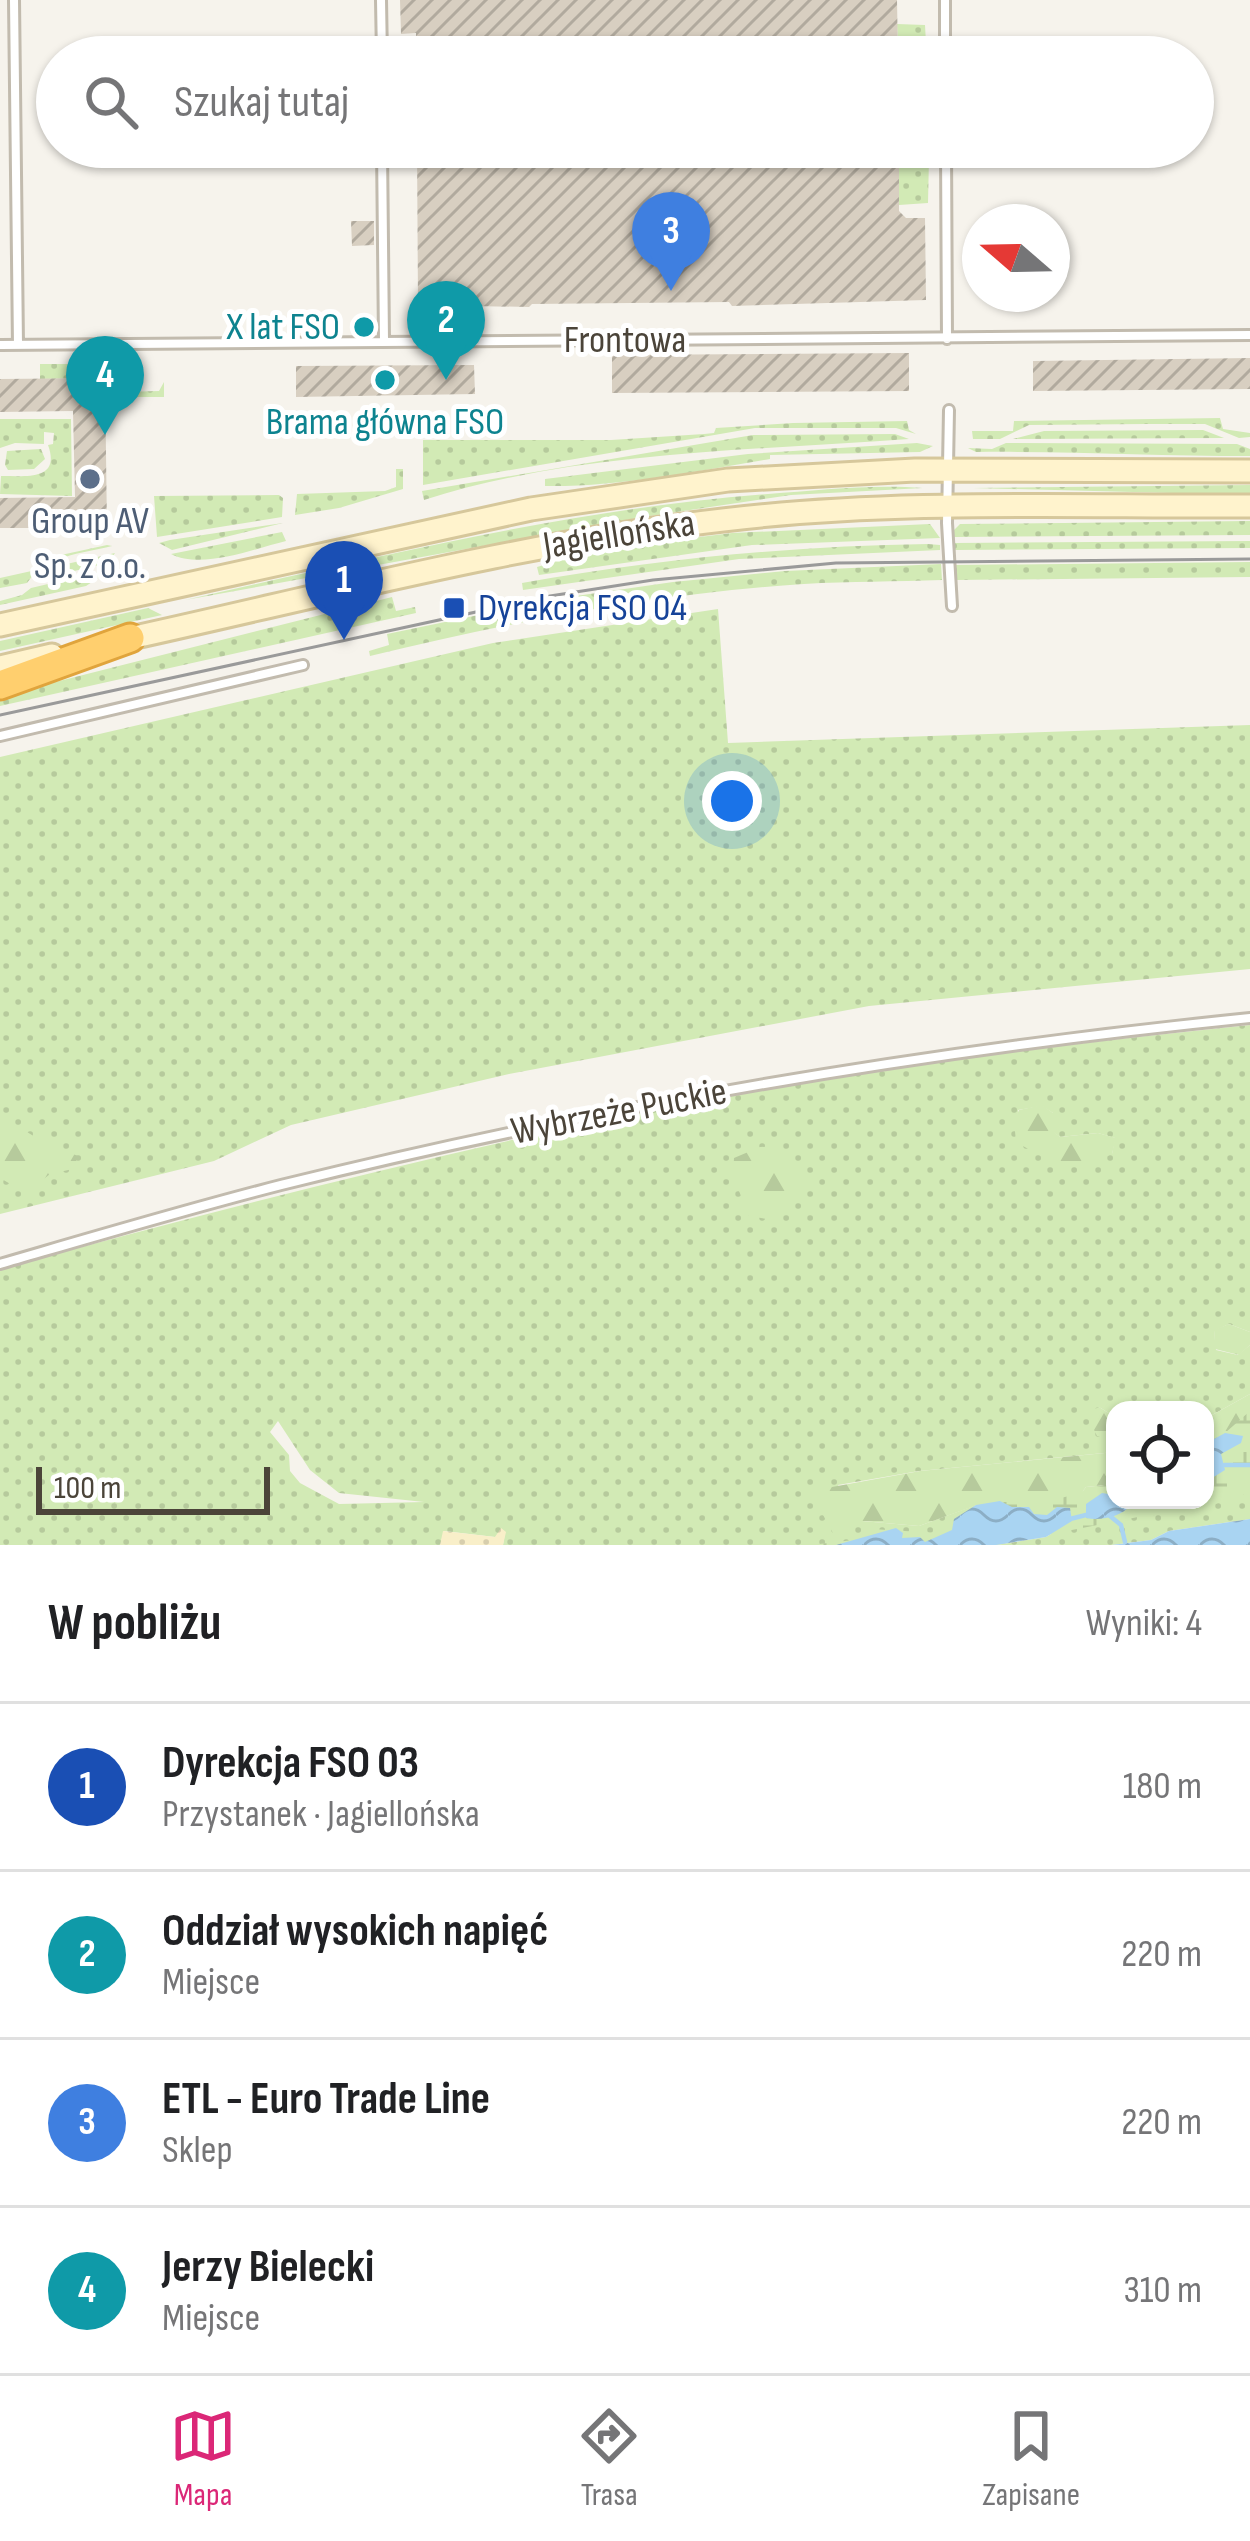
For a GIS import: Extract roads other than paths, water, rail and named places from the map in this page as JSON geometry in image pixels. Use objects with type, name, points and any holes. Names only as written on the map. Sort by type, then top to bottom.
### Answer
[{"type":"highway","points":[[0,685],[130,638]]},
{"type":"main road","name":"Jagiellońska","points":[[0,625],[531,509],[728,480],[831,472],[1250,471]]},
{"type":"main road","name":"Jagiellońska","points":[[0,667],[557,543],[729,519],[947,508],[1250,506]]},
{"type":"lane","points":[[14,0],[18,345]]},
{"type":"lane","points":[[381,0],[382,36]]},
{"type":"lane","points":[[945,0],[945,36]]},
{"type":"lane","points":[[382,168],[384,341]]},
{"type":"lane","points":[[946,168],[947,338]]},
{"type":"lane","name":"Frontowa","points":[[0,345],[1250,335]]},
{"type":"lane","points":[[949,410],[952,606]]},
{"type":"lane","points":[[0,736],[303,665]]},
{"type":"lane","name":"Wybrzeże Puckie","points":[[0,1264],[279,1186],[644,1106],[856,1068],[1250,1018]]},
{"type":"water","points":[[1225,1433],[1243,1436],[1241,1443],[1221,1454],[1225,1470],[1214,1477],[1214,1439]]},
{"type":"water","points":[[1102,1493],[1106,1494],[1106,1509],[1126,1509],[1110,1517],[1086,1518],[1086,1504]]},
{"type":"water","points":[[1000,1501],[1029,1507],[1034,1514],[1070,1508],[1072,1521],[1046,1537],[996,1545],[836,1545],[896,1528],[902,1538],[920,1537],[925,1542],[952,1530],[954,1519],[976,1505]]},
{"type":"water","points":[[1250,1519],[1250,1545],[1112,1545],[1151,1540],[1169,1531]]},
{"type":"waterway","points":[[1224,1465],[1250,1465]]},
{"type":"waterway","points":[[1066,1520],[1090,1514]]},
{"type":"waterway","points":[[1110,1516],[1121,1525],[1125,1542]]},
{"type":"tram line","points":[[0,715],[550,596],[653,580],[836,563],[1250,559]]},
{"type":"place","name":"ETL - Euro Trade Line","points":[[671,291]]},
{"type":"place","name":"X lat FSO","points":[[364,327]]},
{"type":"place","name":"Brama główna FSO","points":[[385,380]]},
{"type":"place","name":"Oddział wysokich napięć","points":[[446,380]]},
{"type":"place","name":"Jerzy Bielecki","points":[[105,435]]},
{"type":"place","name":"Group AV Sp. z o.o.","points":[[90,479]]},
{"type":"place","name":"Dyrekcja FSO 04","points":[[454,608]]},
{"type":"place","name":"Dyrekcja FSO 03","points":[[344,640]]}]
